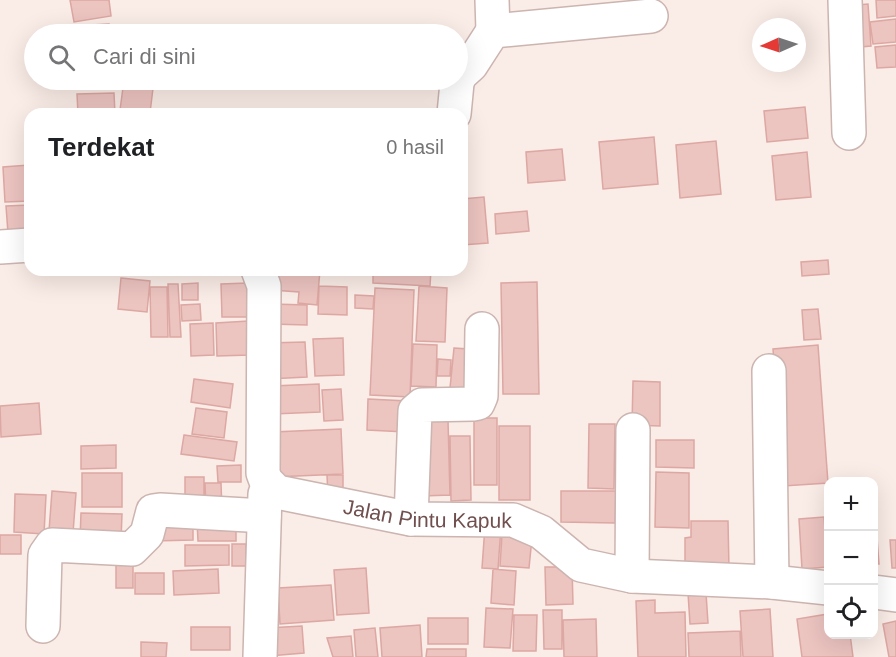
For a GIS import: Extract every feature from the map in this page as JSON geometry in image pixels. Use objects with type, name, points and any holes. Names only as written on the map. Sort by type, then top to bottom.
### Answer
[{"type":"street","points":[[845,0],[849,134]]},
{"type":"street","points":[[468,68],[493,16],[651,16]]},
{"type":"street","points":[[455,108],[456,90]]},
{"type":"street","points":[[0,248],[24,246]]},
{"type":"street","points":[[260,276],[264,286],[263,473],[266,481],[260,657]]},
{"type":"street","points":[[411,519],[415,411],[422,405],[478,402],[481,396],[482,329]]},
{"type":"street","points":[[769,371],[772,582]]},
{"type":"street","points":[[632,576],[633,430]]},
{"type":"street","name":"Jalan Pintu Kapuk","points":[[266,481],[277,492],[411,519],[513,520],[541,532],[581,565],[632,576],[772,582],[824,588]]},
{"type":"street","points":[[43,626],[45,555],[52,545],[132,549],[147,534],[153,511],[160,510],[264,516]]},
{"type":"street","points":[[878,593],[896,595]]},
{"type":"building","points":[[70,0],[109,0],[111,16],[74,22]]},
{"type":"building","points":[[876,0],[896,0],[896,16],[877,18]]},
{"type":"building","points":[[868,4],[871,46],[850,48],[846,6]]},
{"type":"building","points":[[896,19],[896,42],[873,44],[870,22]]},
{"type":"building","points":[[896,45],[896,67],[877,68],[875,47]]},
{"type":"building","points":[[123,90],[153,90],[151,108],[120,108]]},
{"type":"building","points":[[114,93],[115,108],[78,108],[77,94]]},
{"type":"building","points":[[805,107],[808,138],[767,142],[764,111]]},
{"type":"building","points":[[654,137],[658,184],[603,189],[599,142]]},
{"type":"building","points":[[716,141],[721,194],[680,198],[676,145]]},
{"type":"building","points":[[562,149],[565,180],[528,183],[526,152]]},
{"type":"building","points":[[807,152],[811,197],[776,200],[772,156]]},
{"type":"building","points":[[24,165],[24,201],[5,202],[3,167]]},
{"type":"building","points":[[484,197],[488,243],[468,245],[468,198]]},
{"type":"building","points":[[24,205],[24,232],[8,233],[6,206]]},
{"type":"building","points":[[527,211],[529,231],[496,234],[495,214]]},
{"type":"building","points":[[828,260],[829,274],[802,276],[801,262]]},
{"type":"building","points":[[273,276],[319,276],[317,305],[298,303],[299,292],[272,290]]},
{"type":"building","points":[[373,276],[431,276],[430,286],[373,283]]},
{"type":"building","points":[[121,278],[150,281],[147,312],[118,309]]},
{"type":"building","points":[[537,282],[539,394],[503,394],[501,283]]},
{"type":"building","points":[[198,283],[198,300],[182,300],[182,284]]},
{"type":"building","points":[[247,283],[247,317],[222,317],[221,284]]},
{"type":"building","points":[[168,284],[178,284],[181,337],[170,337]]},
{"type":"building","points":[[319,286],[347,287],[347,315],[318,314]]},
{"type":"building","points":[[419,286],[447,288],[445,342],[416,341]]},
{"type":"building","points":[[150,287],[167,287],[168,337],[151,337]]},
{"type":"building","points":[[375,288],[414,290],[410,397],[370,395]]},
{"type":"building","points":[[355,295],[374,296],[373,309],[355,308]]},
{"type":"building","points":[[200,304],[201,320],[182,321],[181,305]]},
{"type":"building","points":[[271,304],[307,305],[307,325],[271,324]]},
{"type":"building","points":[[818,309],[821,339],[804,340],[802,310]]},
{"type":"building","points":[[248,321],[250,355],[217,356],[216,323]]},
{"type":"building","points":[[213,323],[214,355],[191,356],[190,324]]},
{"type":"building","points":[[343,338],[344,375],[315,376],[313,339]]},
{"type":"building","points":[[305,342],[307,377],[268,379],[267,343]]},
{"type":"building","points":[[413,344],[437,345],[436,387],[411,386]]},
{"type":"building","points":[[818,345],[828,477],[824,477],[824,483],[783,486],[773,349]]},
{"type":"building","points":[[454,348],[468,349],[465,390],[450,388]]},
{"type":"building","points":[[438,359],[451,360],[450,376],[437,376]]},
{"type":"building","points":[[194,379],[233,384],[230,408],[191,402]]},
{"type":"building","points":[[633,381],[660,382],[660,426],[632,425]]},
{"type":"building","points":[[319,384],[320,412],[273,414],[272,386]]},
{"type":"building","points":[[341,389],[343,420],[324,421],[322,390]]},
{"type":"building","points":[[368,399],[408,401],[406,432],[367,430]]},
{"type":"building","points":[[39,403],[41,434],[1,437],[0,406]]},
{"type":"building","points":[[196,408],[227,412],[224,438],[192,434]]},
{"type":"building","points":[[474,418],[497,418],[497,485],[474,485]]},
{"type":"building","points":[[448,420],[450,495],[422,496],[421,421]]},
{"type":"building","points":[[589,424],[615,424],[614,489],[588,488]]},
{"type":"building","points":[[499,426],[530,426],[530,500],[499,500]]},
{"type":"building","points":[[341,429],[343,474],[274,477],[273,432]]},
{"type":"building","points":[[184,435],[237,442],[234,461],[181,454]]},
{"type":"building","points":[[450,436],[470,436],[471,500],[451,501]]},
{"type":"building","points":[[656,440],[694,440],[694,468],[656,467]]},
{"type":"building","points":[[116,445],[116,468],[81,469],[81,446]]},
{"type":"building","points":[[241,465],[241,482],[218,482],[217,466]]},
{"type":"building","points":[[656,472],[689,473],[689,528],[655,527]]},
{"type":"building","points":[[82,473],[122,473],[122,507],[82,507]]},
{"type":"building","points":[[327,475],[343,475],[343,496],[328,497]]},
{"type":"building","points":[[185,477],[204,477],[204,504],[185,504]]},
{"type":"building","points":[[205,483],[221,483],[222,511],[206,512]]},
{"type":"building","points":[[52,491],[76,493],[73,533],[49,531]]},
{"type":"building","points":[[561,491],[616,491],[615,523],[561,522]]},
{"type":"building","points":[[15,494],[46,495],[44,534],[14,532]]},
{"type":"building","points":[[81,513],[122,514],[121,541],[80,540]]},
{"type":"building","points":[[152,516],[193,516],[193,540],[153,541]]},
{"type":"building","points":[[824,517],[824,567],[802,569],[799,519]]},
{"type":"building","points":[[236,520],[236,541],[198,541],[197,521]]},
{"type":"building","points":[[691,521],[728,521],[729,569],[685,570],[685,538],[691,537]]},
{"type":"building","points":[[485,526],[501,527],[498,569],[482,568]]},
{"type":"building","points":[[0,535],[21,535],[21,554],[0,554]]},
{"type":"building","points":[[502,535],[532,538],[529,568],[500,566]]},
{"type":"building","points":[[890,540],[896,540],[896,568],[892,568]]},
{"type":"building","points":[[232,544],[246,544],[246,566],[232,566]]},
{"type":"building","points":[[185,545],[229,545],[229,565],[185,566]]},
{"type":"building","points":[[116,554],[133,554],[133,588],[116,588]]},
{"type":"building","points":[[545,567],[572,567],[573,604],[546,605]]},
{"type":"building","points":[[366,568],[369,613],[337,615],[334,570]]},
{"type":"building","points":[[218,569],[219,593],[174,595],[173,571]]},
{"type":"building","points":[[493,569],[516,571],[514,605],[491,603]]},
{"type":"building","points":[[135,573],[164,573],[164,594],[135,594]]},
{"type":"building","points":[[331,585],[334,620],[280,624],[278,588]]},
{"type":"building","points":[[688,593],[706,593],[708,623],[690,624]]},
{"type":"building","points":[[655,600],[655,613],[685,612],[686,657],[638,657],[636,601]]},
{"type":"building","points":[[486,608],[513,609],[510,648],[484,647]]},
{"type":"building","points":[[770,609],[773,657],[743,657],[740,611]]},
{"type":"building","points":[[543,610],[562,610],[562,649],[544,649]]},
{"type":"building","points":[[514,615],[537,615],[536,651],[513,651]]},
{"type":"building","points":[[824,615],[824,639],[851,639],[853,657],[802,657],[797,619]]},
{"type":"building","points":[[428,618],[468,618],[468,644],[428,644]]},
{"type":"building","points":[[596,619],[597,657],[564,657],[563,620]]},
{"type":"building","points":[[896,621],[896,657],[889,657],[883,624]]},
{"type":"building","points":[[420,625],[422,657],[382,657],[380,628]]},
{"type":"building","points":[[302,626],[304,653],[269,656],[267,628]]},
{"type":"building","points":[[191,627],[230,627],[230,650],[191,650]]},
{"type":"building","points":[[375,628],[378,657],[356,657],[354,630]]},
{"type":"building","points":[[740,631],[741,657],[689,657],[688,633]]},
{"type":"building","points":[[351,636],[353,657],[333,657],[327,638]]},
{"type":"building","points":[[141,642],[167,643],[166,657],[141,657]]},
{"type":"building","points":[[427,649],[466,649],[466,657],[426,657]]}]
